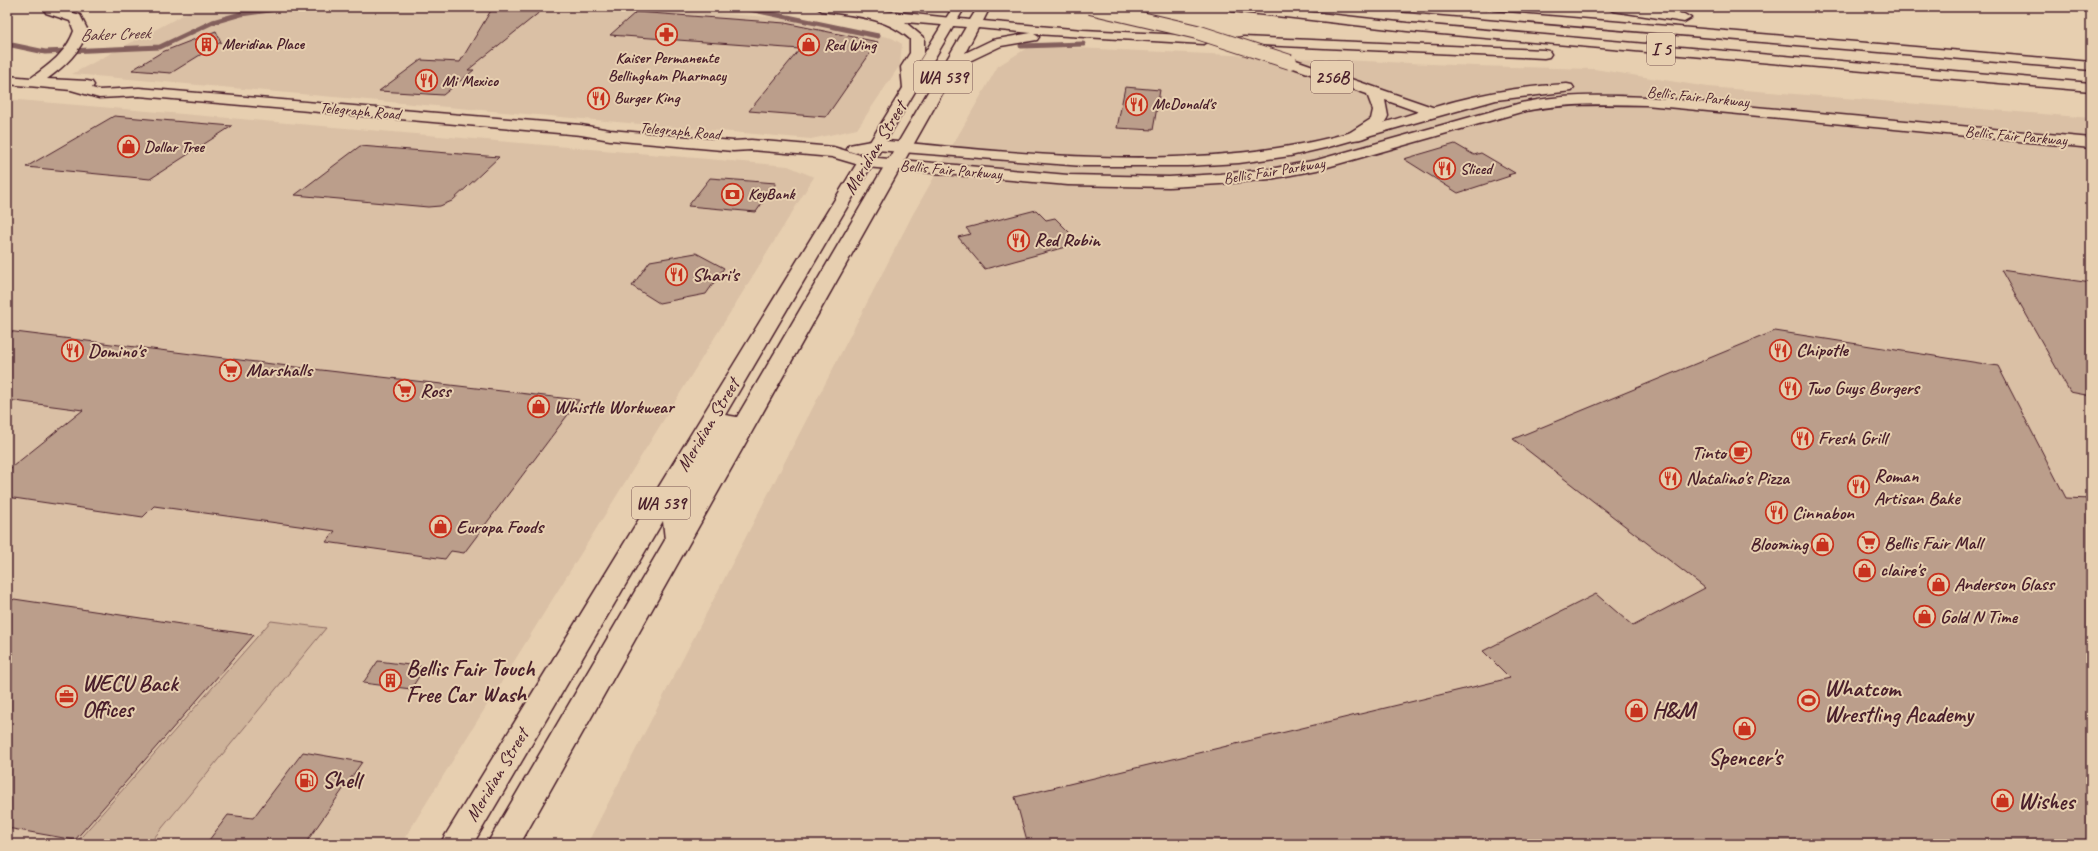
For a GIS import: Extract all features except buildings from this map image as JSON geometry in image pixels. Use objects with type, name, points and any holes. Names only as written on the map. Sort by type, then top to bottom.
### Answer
[{"type":"main road","points":[[822,7],[875,15],[1083,34],[1204,40]]},
{"type":"main road","name":"Meridian Street","points":[[456,844],[959,7]]},
{"type":"main road","name":"Meridian Street","points":[[503,844],[984,7]]},
{"type":"main road","name":"256B","points":[[1090,7],[1190,30],[1290,62],[1374,93],[1433,112]]},
{"type":"main road","name":"I 5","points":[[1232,7],[1414,28],[2091,87]]},
{"type":"main road","name":"I 5","points":[[1397,7],[2091,66]]},
{"type":"main road","points":[[1613,7],[1713,22],[2091,63]]},
{"type":"main road","points":[[34,82],[66,58],[76,43],[81,31],[75,18],[51,10]]},
{"type":"main road","points":[[875,15],[902,25],[917,38],[917,53],[908,67],[910,88]]},
{"type":"main road","points":[[950,65],[984,48],[1011,40],[1042,36],[1083,34]]},
{"type":"main road","points":[[1243,41],[1557,54]]},
{"type":"main road","points":[[1572,55],[2091,93]]},
{"type":"main road","name":"Telegraph Road","points":[[7,80],[74,86],[89,93],[108,95],[139,92],[581,130],[610,135],[832,152]]},
{"type":"main road","name":"Bellis Fair Parkway","points":[[898,156],[1104,161],[1188,161],[1256,156],[1321,145],[1455,106],[1538,89],[1594,88],[1638,90],[1852,114],[1942,129]]},
{"type":"main road","points":[[1355,136],[1374,127],[1379,122],[1381,113],[1380,105],[1374,93]]},
{"type":"main road","name":"Bellis Fair Parkway","points":[[832,152],[871,153],[898,156],[1090,181],[1198,182],[1270,174],[1310,166],[1478,119],[1542,104],[1591,99],[1646,101],[2091,143]]},
{"type":"main road","points":[[1455,106],[1478,119]]},
{"type":"main road","points":[[1433,112],[1457,125]]},
{"type":"main road","points":[[677,541],[674,513],[737,406],[730,389]]},
{"type":"shaded area","points":[[198,7],[602,7],[652,9],[800,19],[892,38],[902,44],[900,65],[857,129],[811,139],[72,74]]},
{"type":"shaded area","name":"Bellis Fair Mall","points":[[1030,46],[1475,66],[1594,69],[1708,87],[2091,118],[2091,844],[587,844],[913,214],[998,66]]},
{"type":"shaded area","points":[[7,99],[788,166],[814,177],[401,844],[149,844],[325,628],[271,621],[75,844],[7,844]]},
{"type":"shaded area","points":[[271,621],[326,628],[149,844],[75,844]]},
{"type":"waterway","name":"Baker Creek","points":[[7,44],[45,52],[160,47],[213,22],[241,14],[290,7]]},
{"type":"waterway","name":"Baker Creek","points":[[740,7],[878,36]]},
{"type":"waterway","name":"Baker Creek","points":[[1021,46],[1083,44]]},
{"type":"place","name":"Kaiser Permanente Bellingham Pharmacy","points":[[667,34]]},
{"type":"place","name":"Meridian Place","points":[[206,44]]},
{"type":"place","name":"Red Wing","points":[[809,45]]},
{"type":"place","name":"Mi Mexico","points":[[427,81]]},
{"type":"place","name":"Burger King","points":[[599,98]]},
{"type":"place","name":"McDonald's","points":[[1137,104]]},
{"type":"place","name":"Dollar Tree","points":[[128,147]]},
{"type":"place","name":"Sliced","points":[[1445,169]]},
{"type":"place","name":"KeyBank","points":[[732,194]]},
{"type":"place","name":"Red Robin","points":[[1019,240]]},
{"type":"place","name":"Shari's","points":[[676,275]]},
{"type":"place","name":"Chipotle","points":[[1780,350]]},
{"type":"place","name":"Domino's","points":[[72,351]]},
{"type":"place","name":"Marshalls","points":[[231,370]]},
{"type":"place","name":"Two Guys Burgers","points":[[1791,388]]},
{"type":"place","name":"Ross","points":[[405,391]]},
{"type":"place","name":"Whistle Workwear","points":[[539,407]]},
{"type":"place","name":"Fresh Grill","points":[[1802,438]]},
{"type":"place","name":"Tinto","points":[[1741,453]]},
{"type":"place","name":"Natalino's Pizza","points":[[1671,478]]},
{"type":"place","name":"Roman Artisan Bake","points":[[1859,487]]},
{"type":"place","name":"Cinnabon","points":[[1776,513]]},
{"type":"place","name":"Europa Foods","points":[[441,527]]},
{"type":"place","name":"Bellis Fair Mall","points":[[1869,543]]},
{"type":"place","name":"Blooming","points":[[1823,544]]},
{"type":"place","name":"claire's","points":[[1864,570]]},
{"type":"place","name":"Anderson Glass","points":[[1939,584]]},
{"type":"place","name":"Gold N Time","points":[[1924,617]]},
{"type":"place","name":"Bellis Fair Touch Free Car Wash","points":[[390,681]]},
{"type":"place","name":"WECU Back Offices","points":[[66,696]]},
{"type":"place","name":"Whatcom Wrestling Academy","points":[[1809,701]]},
{"type":"place","name":"H&M","points":[[1637,710]]},
{"type":"place","name":"Spencer's","points":[[1745,729]]},
{"type":"place","name":"Shell","points":[[307,780]]},
{"type":"place","name":"Wishes","points":[[2002,801]]}]
